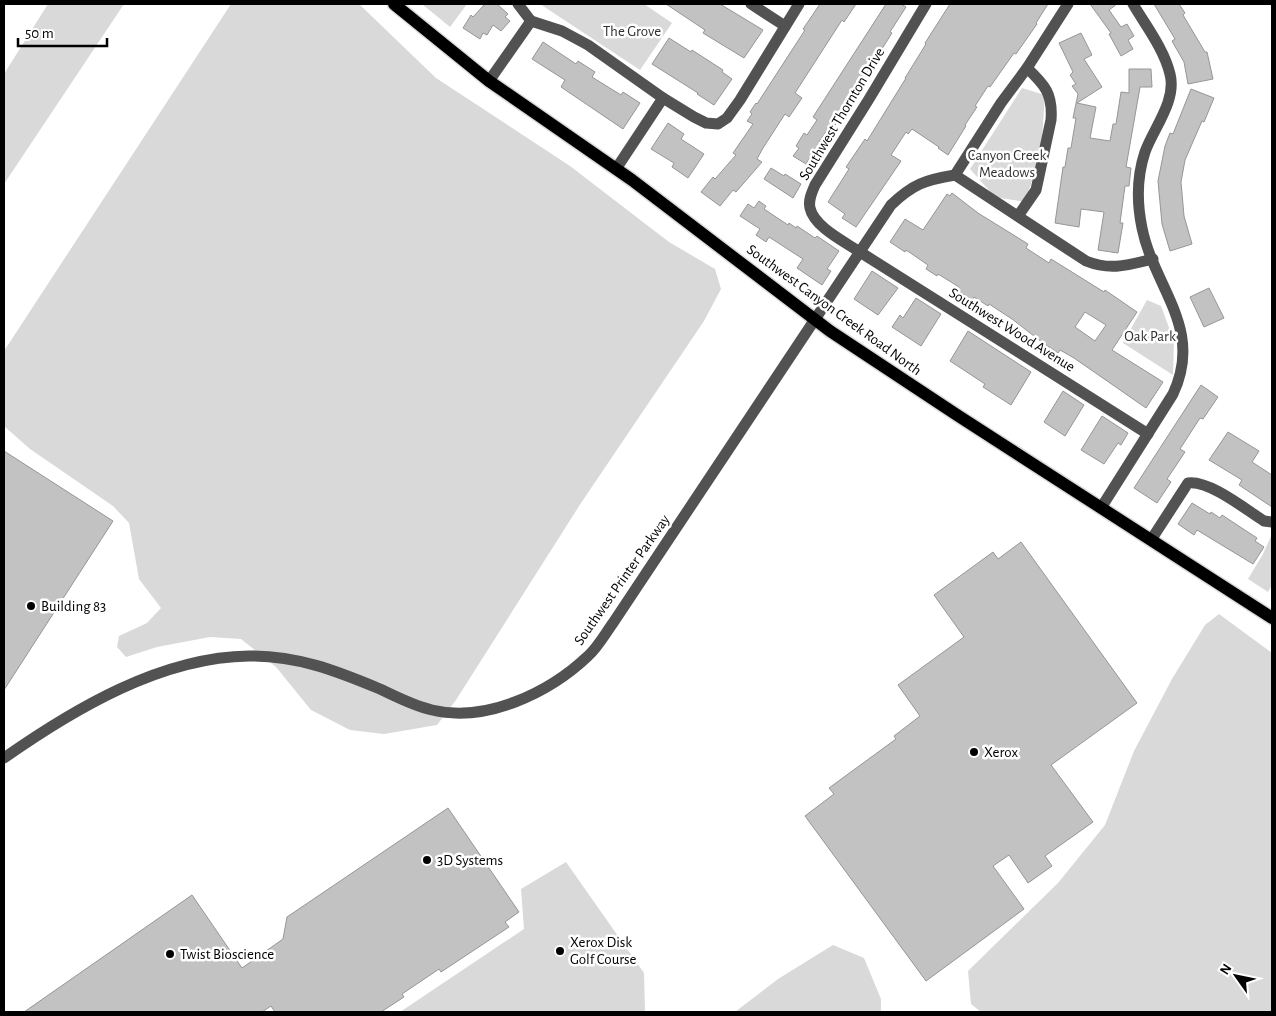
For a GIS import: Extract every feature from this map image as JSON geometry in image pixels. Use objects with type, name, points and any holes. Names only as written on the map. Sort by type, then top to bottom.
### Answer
[{"type":"main road","name":"Southwest Canyon Creek Road North","points":[[394,4],[489,81],[616,169],[814,319],[885,368],[1272,618]]},
{"type":"street","points":[[518,4],[531,21],[562,31],[588,45],[663,98],[706,123],[718,124],[727,118],[740,100],[799,4]]},
{"type":"street","points":[[751,4],[785,26]]},
{"type":"street","name":"Southwest Thornton Drive","points":[[860,252],[822,226],[813,216],[809,207],[811,195],[815,185],[926,4]]},
{"type":"street","points":[[1068,4],[1028,68],[1001,104],[955,176],[1086,261],[1099,266],[1111,267],[1153,260]]},
{"type":"street","points":[[1101,508],[1163,411],[1178,384],[1184,354],[1182,335],[1142,228],[1139,205],[1139,184],[1144,154],[1169,97],[1171,75],[1162,52],[1133,4]]},
{"type":"street","points":[[489,81],[531,21]]},
{"type":"street","points":[[1018,216],[1036,190],[1052,108],[1050,96],[1043,83],[1028,68]]},
{"type":"street","points":[[616,169],[663,98]]},
{"type":"street","name":"Southwest Printer Parkway","points":[[4,758],[60,720],[139,680],[202,661],[225,657],[274,657],[314,664],[340,672],[419,706],[446,712],[472,712],[495,708],[536,692],[569,672],[596,647],[878,224],[899,198],[925,181],[955,176]]},
{"type":"street","name":"Southwest Wood Avenue","points":[[860,252],[1148,434]]},
{"type":"street","points":[[1151,540],[1188,483],[1197,482],[1208,486],[1264,521],[1272,522]]},
{"type":"green space","points":[[48,4],[124,4],[4,184],[4,74]]},
{"type":"green space","points":[[231,4],[359,4],[436,78],[570,166],[669,242],[715,269],[721,289],[704,321],[581,503],[456,700],[437,725],[384,734],[350,730],[311,710],[276,667],[241,639],[210,637],[157,647],[126,657],[117,647],[119,636],[147,623],[161,608],[139,579],[129,523],[113,506],[30,449],[4,426],[4,351]]},
{"type":"green space","points":[[422,4],[467,4],[450,27]]},
{"type":"green space","name":"The Grove","points":[[540,4],[644,4],[672,23],[640,70]]},
{"type":"green space","name":"Canyon Creek Meadows","points":[[1022,88],[1045,95],[1041,153],[1025,202],[995,197],[970,169]]},
{"type":"green space","name":"Oak Park","points":[[1147,300],[1161,306],[1174,341],[1173,375],[1123,343]]},
{"type":"green space","points":[[1271,536],[1272,585],[1268,592],[1248,579]]},
{"type":"green space","points":[[1219,614],[1272,653],[1272,1012],[981,1012],[971,1004],[968,971],[1058,883],[1105,825],[1134,751],[1172,679],[1205,625]]},
{"type":"green space","name":"Xerox Disk Golf Course","points":[[566,862],[644,973],[645,1012],[400,1012],[524,929],[521,889]]},
{"type":"green space","points":[[833,945],[864,958],[881,999],[881,1012],[735,1012],[778,979]]},
{"type":"building","points":[[485,4],[497,4],[508,14],[505,17],[510,21],[501,31],[493,25],[487,35],[483,33],[480,39],[463,28],[471,15],[473,17]]},
{"type":"building","points":[[666,4],[720,4],[763,30],[744,58],[703,33],[705,30]]},
{"type":"building","points":[[820,4],[856,4],[844,22],[842,20],[795,93],[802,98],[789,117],[785,114],[763,148],[757,159],[762,162],[736,192],[733,190],[720,206],[701,192],[713,177],[715,179],[736,155],[733,153],[753,124],[747,121],[752,114],[750,112],[805,30],[803,29]]},
{"type":"building","points":[[886,4],[901,4],[906,7],[857,88],[861,90],[852,104],[849,102],[832,130],[829,127],[819,142],[823,145],[814,158],[811,156],[806,164],[793,156],[799,148],[796,146],[804,133],[807,135],[817,120],[813,117]]},
{"type":"building","points":[[950,4],[1048,4],[1037,24],[1016,54],[1014,53],[990,87],[988,86],[948,155],[912,129],[908,134],[906,132],[891,155],[901,161],[856,227],[842,218],[845,214],[828,202],[849,169],[846,167],[865,139],[867,141]]},
{"type":"building","points":[[1090,4],[1117,4],[1109,10],[1121,27],[1127,24],[1134,36],[1128,40],[1133,49],[1121,56],[1109,34],[1111,33]]},
{"type":"building","points":[[1154,4],[1179,4],[1185,13],[1183,15],[1205,52],[1207,52],[1213,79],[1188,84],[1184,62],[1172,41],[1175,39]]},
{"type":"building","points":[[1081,33],[1092,55],[1084,59],[1102,87],[1077,103],[1096,107],[1090,138],[1110,141],[1113,124],[1116,124],[1121,92],[1129,93],[1129,69],[1151,69],[1152,87],[1140,87],[1126,167],[1131,168],[1129,186],[1125,186],[1120,223],[1123,223],[1118,253],[1098,250],[1104,212],[1081,209],[1079,227],[1055,223],[1063,167],[1065,167],[1068,148],[1071,148],[1076,118],[1073,118],[1078,94],[1072,86],[1076,84],[1070,75],[1073,72],[1059,43]]},
{"type":"building","points":[[669,38],[723,70],[722,72],[732,79],[714,105],[652,64]]},
{"type":"building","points":[[543,42],[576,64],[578,61],[595,72],[592,77],[621,95],[623,92],[640,103],[623,129],[561,87],[565,80],[532,59]]},
{"type":"building","points":[[1191,89],[1214,98],[1185,160],[1181,182],[1184,216],[1192,244],[1170,251],[1162,224],[1158,181],[1165,146],[1170,133],[1173,134]]},
{"type":"building","points":[[668,123],[684,134],[681,139],[704,154],[688,178],[672,167],[674,163],[651,149]]},
{"type":"building","points":[[771,168],[801,184],[793,198],[764,179]]},
{"type":"building","points":[[952,193],[978,213],[1028,244],[1026,248],[1049,263],[1051,259],[1104,292],[1105,290],[1137,312],[1112,350],[1163,382],[1146,408],[1074,358],[1060,350],[1058,353],[989,304],[988,306],[974,297],[972,300],[957,290],[959,287],[926,269],[928,265],[890,242],[905,219],[923,230],[947,194],[950,196]],"holes":[[[1085,312],[1106,325],[1095,341],[1075,327]]]},
{"type":"building","points":[[759,201],[766,206],[764,209],[788,225],[789,223],[796,228],[797,226],[815,238],[817,236],[839,251],[827,269],[831,271],[822,285],[797,268],[803,259],[769,237],[766,242],[756,235],[760,229],[740,216],[748,204],[754,208]]},
{"type":"building","points":[[872,271],[898,288],[878,315],[854,299]]},
{"type":"building","points":[[1209,288],[1224,318],[1204,327],[1190,297]]},
{"type":"building","points":[[916,298],[941,314],[921,346],[892,327],[900,315],[903,318]]},
{"type":"building","points":[[968,331],[1031,372],[1011,405],[983,387],[985,384],[950,361]]},
{"type":"building","points":[[1201,385],[1218,397],[1203,419],[1200,418],[1180,449],[1185,452],[1167,479],[1171,482],[1157,503],[1134,488]]},
{"type":"building","points":[[1063,391],[1084,405],[1065,436],[1044,422]]},
{"type":"building","points":[[1102,416],[1128,433],[1121,445],[1118,443],[1104,464],[1081,450]]},
{"type":"building","points":[[1228,432],[1259,451],[1252,462],[1272,475],[1272,507],[1239,485],[1242,480],[1209,460]]},
{"type":"building","name":"Building 83","points":[[4,451],[113,521],[4,690]]},
{"type":"building","points":[[1192,503],[1220,518],[1222,515],[1257,538],[1255,541],[1264,547],[1253,564],[1197,530],[1194,535],[1178,524]]},
{"type":"building","name":"Xerox","points":[[1021,542],[1137,703],[1051,765],[1093,822],[1045,856],[1052,866],[1028,883],[1009,855],[993,866],[1024,909],[926,981],[805,816],[834,794],[829,788],[896,739],[894,736],[920,716],[898,685],[964,637],[934,595],[993,552],[998,559]]},
{"type":"building","name":"3D Systems","points":[[448,808],[519,912],[505,922],[509,927],[441,972],[439,969],[402,994],[404,997],[381,1012],[275,1012],[271,1006],[262,1012],[24,1012],[192,895],[242,968],[283,939],[287,917]]},
{"type":"place","name":"Building 83","points":[[31,606]]},
{"type":"place","name":"Xerox","points":[[974,752]]},
{"type":"place","name":"3D Systems","points":[[427,860]]},
{"type":"place","name":"Xerox Disk Golf Course","points":[[560,951]]},
{"type":"place","name":"Twist Bioscience","points":[[170,954]]}]
